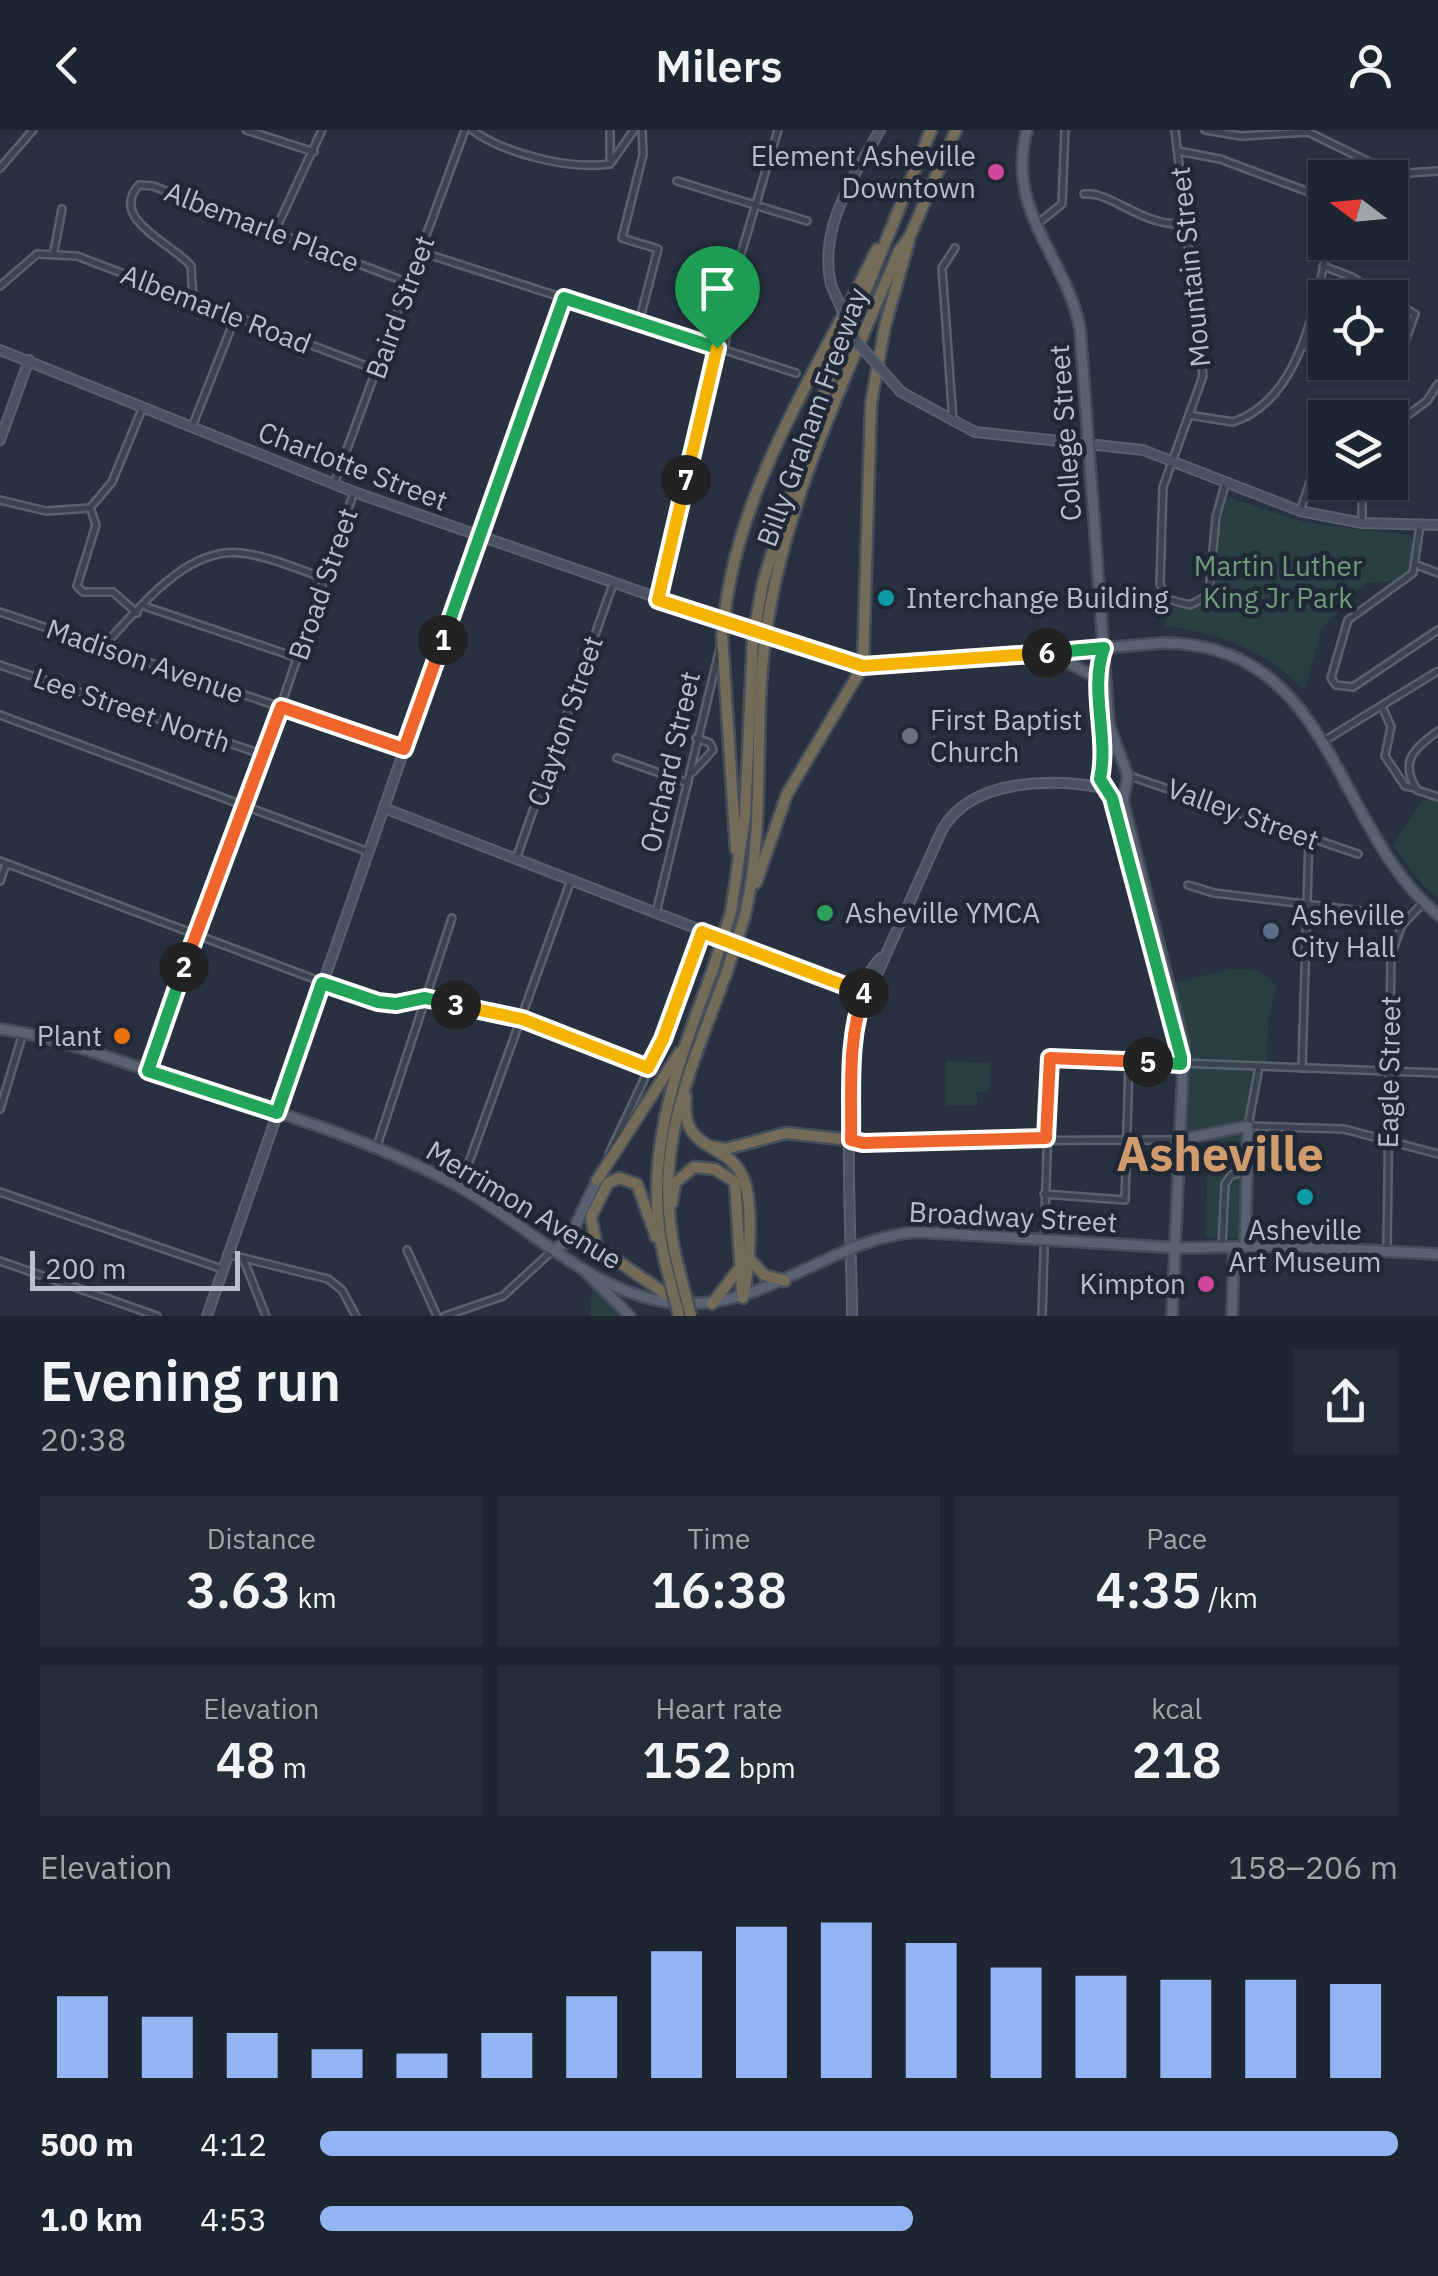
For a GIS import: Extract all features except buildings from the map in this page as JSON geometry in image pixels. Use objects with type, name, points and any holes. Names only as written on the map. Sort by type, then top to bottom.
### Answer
[{"type":"highway","name":"Billy Graham Freeway","points":[[691,1316],[666,1245],[656,1150],[736,891],[746,816],[753,638],[762,582],[808,434],[931,130]]},
{"type":"highway","name":"Billy Graham Freeway","points":[[666,1245],[668,1144],[748,902],[758,816],[763,657],[776,586],[804,485],[893,266],[956,130]]},
{"type":"highway","points":[[724,622],[749,517],[765,472],[924,143]]},
{"type":"highway","points":[[748,902],[787,794],[863,666],[869,428],[876,369],[910,236]]},
{"type":"highway","points":[[722,635],[736,891]]},
{"type":"highway","points":[[597,1180],[688,1038]]},
{"type":"highway","points":[[689,1075],[684,1112],[687,1127],[744,1179],[747,1252],[743,1298]]},
{"type":"highway","points":[[705,1145],[726,1150],[786,1133],[851,1140]]},
{"type":"highway","points":[[666,1245],[672,1195],[680,1176],[694,1167],[723,1172],[734,1182],[738,1196],[738,1270],[743,1298]]},
{"type":"highway","points":[[666,1245],[637,1184],[619,1178],[608,1183],[591,1217],[597,1248],[679,1310]]},
{"type":"highway","points":[[747,1252],[764,1275],[785,1281]]},
{"type":"highway","name":"Billy Graham Freeway","points":[[671,1262],[679,1310]]},
{"type":"highway","points":[[712,1304],[738,1270]]},
{"type":"main road","name":"College Street","points":[[1027,130],[1022,180],[1034,226],[1066,281],[1077,312],[1109,725],[1128,776]]},
{"type":"main road","name":"Charlotte Street","points":[[724,622],[863,666],[1178,643],[1207,647],[1239,659],[1295,700],[1324,740],[1384,854],[1438,915]]},
{"type":"main road","name":"Orchard Street","points":[[722,635],[724,622]]},
{"type":"main road","name":"College Street","points":[[1104,648],[1097,678],[1106,789]]},
{"type":"main road","points":[[1050,653],[1097,678]]},
{"type":"main road","points":[[1102,770],[1121,765]]},
{"type":"main road","points":[[1128,776],[1124,788],[1133,861]]},
{"type":"main road","points":[[1124,788],[1106,789],[1133,861],[1184,1046],[1172,1316]]},
{"type":"main road","name":"Merrimon Avenue","points":[[0,1029],[148,1071],[376,1149],[460,1187],[582,1268],[624,1290],[679,1310],[743,1298]]},
{"type":"main road","points":[[1180,1140],[1248,1126],[1248,1171],[1232,1316]]},
{"type":"main road","points":[[556,1249],[568,1241],[597,1180]]},
{"type":"main road","name":"Broadway Street","points":[[743,1298],[885,1234],[908,1232],[1174,1248],[1282,1246],[1438,1254]]},
{"type":"main road","points":[[582,1268],[630,1316]]},
{"type":"street","points":[[0,168],[33,130]]},
{"type":"street","points":[[246,130],[314,152]]},
{"type":"street","points":[[275,231],[322,130]]},
{"type":"street","name":"Baird Street","points":[[334,484],[464,130]]},
{"type":"street","points":[[472,130],[532,154],[595,166],[610,164],[634,130]]},
{"type":"street","points":[[610,130],[610,164]]},
{"type":"street","points":[[638,322],[658,249],[622,238],[643,155],[642,130]]},
{"type":"street","points":[[658,600],[717,348],[724,344],[754,205],[778,130]]},
{"type":"street","points":[[880,130],[834,218],[826,256],[831,285],[856,341],[901,392],[953,424],[994,436],[1089,443],[1174,458],[1225,485],[1300,512],[1362,523],[1438,525]]},
{"type":"street","points":[[1034,226],[1062,204],[1064,130]]},
{"type":"street","name":"Mountain Street","points":[[1175,130],[1203,376],[1164,487],[1160,584],[1166,600],[1176,604],[1202,602],[1208,596],[1216,517],[1225,485]]},
{"type":"street","points":[[1205,130],[1241,136],[1308,132],[1394,174],[1438,171]]},
{"type":"street","points":[[1178,151],[1220,159],[1308,192]]},
{"type":"street","points":[[677,182],[807,220]]},
{"type":"street","name":"Albemarle Place","points":[[193,300],[190,266],[140,225],[130,211],[130,195],[138,184],[410,283]]},
{"type":"street","points":[[1084,194],[1097,193],[1152,222],[1187,224]]},
{"type":"street","points":[[0,286],[26,260],[54,252],[62,209]]},
{"type":"street","points":[[953,424],[942,268],[955,248]]},
{"type":"street","name":"Albemarle Road","points":[[54,252],[77,256],[377,370]]},
{"type":"street","points":[[421,252],[796,373]]},
{"type":"street","points":[[1190,415],[1223,423],[1250,415],[1269,399],[1303,345],[1324,260]]},
{"type":"street","points":[[1323,266],[1357,280]]},
{"type":"street","points":[[207,1316],[564,298]]},
{"type":"street","points":[[1408,310],[1415,314],[1408,334]]},
{"type":"street","points":[[192,427],[235,317]]},
{"type":"street","points":[[1303,345],[1308,347]]},
{"type":"street","name":"Charlotte Street","points":[[0,350],[354,492],[724,622]]},
{"type":"street","points":[[0,440],[29,360]]},
{"type":"street","points":[[1408,415],[1427,401],[1438,384]]},
{"type":"street","points":[[0,500],[46,511],[90,508],[112,482],[144,406]]},
{"type":"street","points":[[1300,512],[1308,488]]},
{"type":"street","name":"Broad Street","points":[[148,1071],[264,755],[354,492]]},
{"type":"street","points":[[1362,500],[1362,523]]},
{"type":"street","points":[[90,508],[96,525],[77,586],[84,592],[113,592],[137,612]]},
{"type":"street","points":[[1420,526],[1417,565],[1396,590],[1343,627],[1331,678],[1344,688],[1362,682],[1438,630]]},
{"type":"street","points":[[102,647],[197,560],[220,554],[257,556],[324,578]]},
{"type":"street","points":[[1417,565],[1438,573]]},
{"type":"street","name":"Clayton Street","points":[[516,858],[613,584]]},
{"type":"street","points":[[144,606],[298,658]]},
{"type":"street","name":"Madison Avenue","points":[[0,612],[404,749]]},
{"type":"street","name":"Orchard Street","points":[[656,913],[722,635]]},
{"type":"street","name":"Lee Street North","points":[[0,665],[264,755]]},
{"type":"street","points":[[1324,740],[1438,670]]},
{"type":"street","points":[[1382,706],[1391,727],[1385,756],[1405,786],[1438,797]]},
{"type":"street","points":[[0,716],[368,852]]},
{"type":"street","points":[[1415,788],[1406,769],[1410,755],[1438,731]]},
{"type":"street","points":[[690,774],[713,750],[710,743],[696,738]]},
{"type":"street","points":[[617,758],[688,784]]},
{"type":"street","points":[[1085,782],[1102,770]]},
{"type":"street","name":"Valley Street","points":[[1128,776],[1138,776],[1358,854]]},
{"type":"street","points":[[852,1316],[853,1032],[865,991],[874,981],[948,818],[982,792],[1085,782],[1106,789]]},
{"type":"street","points":[[384,808],[865,991]]},
{"type":"street","points":[[1302,1068],[1310,838]]},
{"type":"street","points":[[0,880],[3,862],[378,1002],[396,1004],[425,998],[522,1019],[648,1068]]},
{"type":"street","points":[[460,1187],[572,880]]},
{"type":"street","points":[[1188,885],[1214,894],[1386,914],[1402,926]]},
{"type":"street","name":"Eagle Street","points":[[1387,1252],[1391,955],[1402,926],[1423,902]]},
{"type":"street","points":[[376,1149],[452,918]]},
{"type":"street","points":[[597,1180],[663,1039],[702,932]]},
{"type":"street","points":[[0,1109],[23,1033]]},
{"type":"street","points":[[1042,1316],[1050,1058],[1438,1072]]},
{"type":"street","points":[[1044,1194],[1125,1200],[1130,1062]]},
{"type":"street","points":[[1259,1067],[1248,1126],[1344,1130],[1388,1138],[1438,1154]]},
{"type":"street","points":[[851,1140],[1180,1140]]},
{"type":"street","points":[[1222,1249],[1226,1182],[1233,1174],[1248,1171]]},
{"type":"street","points":[[0,1192],[222,1269]]},
{"type":"street","points":[[445,1316],[504,1296],[556,1249]]},
{"type":"street","points":[[407,1250],[438,1316]]},
{"type":"street","points":[[228,1254],[328,1279],[342,1290],[356,1316]]},
{"type":"street","points":[[242,1258],[266,1316]]},
{"type":"street","points":[[0,1262],[157,1316]]},
{"type":"green space","name":"Martin Luther King Jr Park","points":[[1228,497],[1307,523],[1410,535],[1413,541],[1412,559],[1400,581],[1365,583],[1321,630],[1305,690],[1258,654],[1241,646],[1205,633],[1165,626],[1165,608],[1207,605],[1213,593]]},
{"type":"green space","points":[[1423,799],[1438,799],[1438,898],[1424,887],[1393,846]]},
{"type":"green space","points":[[1231,969],[1258,970],[1277,986],[1268,1021],[1267,1063],[1257,1064],[1242,1133],[1241,1239],[1205,1237],[1209,1129],[1184,1133],[1188,1043],[1172,983]]},
{"type":"green space","points":[[946,1061],[990,1063],[989,1092],[977,1092],[977,1105],[946,1105]]},
{"type":"green space","points":[[579,1230],[594,1252],[624,1276],[571,1244]]},
{"type":"green space","points":[[592,1288],[621,1316],[590,1316]]},
{"type":"place","name":"Element Asheville Downtown","points":[[996,172]]},
{"type":"place","name":"Interchange Building","points":[[886,598]]},
{"type":"place","name":"First Baptist Church","points":[[910,736]]},
{"type":"place","name":"Asheville YMCA","points":[[825,913]]},
{"type":"place","name":"Asheville City Hall","points":[[1271,931]]},
{"type":"place","name":"Plant","points":[[122,1036]]},
{"type":"place","name":"Asheville Art Museum","points":[[1305,1197]]},
{"type":"place","name":"Kimpton","points":[[1206,1284]]},
{"type":"district","name":"Asheville","points":[[1220,1154]]},
{"type":"route","points":[[564,298],[717,348],[658,600],[790,646],[863,666],[1104,648],[1096,670],[1106,753],[1100,779],[1112,798],[1181,1064],[1050,1058],[1046,1138],[863,1143],[851,1140],[853,1032],[864,993],[702,932],[663,1039],[648,1068],[522,1019],[425,998],[396,1004],[378,1002],[322,983],[277,1113],[148,1071],[281,707],[404,749],[564,298]]}]
